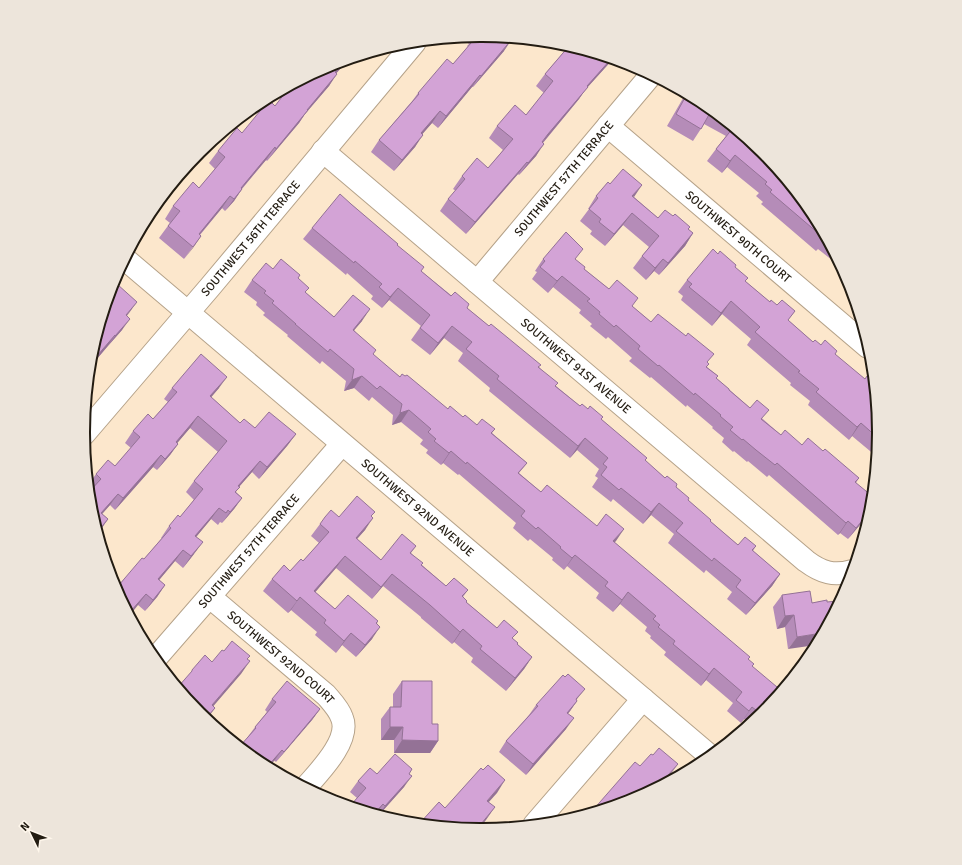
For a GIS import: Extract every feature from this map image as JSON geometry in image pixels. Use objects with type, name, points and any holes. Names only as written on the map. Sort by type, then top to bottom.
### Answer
[{"type":"street","name":"SOUTHWEST 56TH TERRACE","points":[[90,427],[188,313],[408,49]]},
{"type":"street","name":"SOUTHWEST 57TH TERRACE","points":[[477,282],[647,79]]},
{"type":"street","name":"SOUTHWEST 90TH COURT","points":[[608,126],[860,340]]},
{"type":"street","name":"SOUTHWEST 91ST AVENUE","points":[[323,151],[806,561],[819,570],[843,573]]},
{"type":"street","name":"SOUTHWEST 92ND AVENUE","points":[[130,263],[705,752]]},
{"type":"street","name":"SOUTHWEST 57TH TERRACE","points":[[160,654],[342,444]]},
{"type":"street","name":"SOUTHWEST 92ND COURT","points":[[210,597],[326,695],[340,712],[344,724],[341,738],[334,754],[309,783]]},
{"type":"street","points":[[540,818],[643,699]]},
{"type":"building","points":[[472,42],[509,43],[446,116],[440,111],[421,133],[423,135],[402,160],[379,140],[447,59],[453,64]]},
{"type":"building","points":[[564,51],[582,55],[607,63],[548,134],[542,142],[544,144],[475,222],[448,199],[465,179],[462,176],[477,158],[488,168],[513,139],[497,126],[515,105],[526,115],[553,81],[545,74]]},
{"type":"building","points":[[336,70],[335,72],[337,74],[276,149],[275,147],[241,188],[242,189],[234,199],[230,196],[199,234],[201,236],[193,247],[168,226],[180,211],[173,206],[193,182],[199,188],[225,157],[218,151],[237,128],[242,133],[260,111],[272,103],[275,106],[286,94],[308,82]]},
{"type":"building","points":[[684,99],[708,116],[701,129],[676,114]]},
{"type":"building","points":[[730,132],[757,156],[775,175],[791,195],[815,230],[770,192],[772,190],[765,184],[767,182],[735,155],[730,161],[716,149]]},
{"type":"building","points":[[623,169],[642,185],[632,196],[658,218],[665,210],[673,216],[675,214],[690,227],[688,229],[693,233],[668,263],[663,259],[655,268],[642,256],[659,236],[632,213],[614,234],[599,222],[601,219],[589,209],[598,198],[596,196],[608,182],[610,184]]},
{"type":"building","points":[[340,194],[424,267],[421,271],[451,296],[455,292],[469,304],[467,308],[489,326],[491,324],[541,365],[538,367],[558,383],[555,386],[580,406],[582,404],[588,409],[590,406],[603,417],[601,419],[647,458],[645,460],[665,478],[667,476],[677,484],[676,487],[689,498],[688,500],[738,545],[745,537],[756,546],[752,550],[780,574],[755,603],[736,587],[741,580],[714,558],[712,561],[676,531],[683,523],[659,503],[651,512],[621,488],[619,490],[601,475],[607,467],[603,464],[608,458],[585,438],[578,446],[497,379],[499,376],[466,349],[472,342],[452,326],[438,343],[420,328],[430,315],[398,288],[390,297],[379,287],[382,284],[312,228]]},
{"type":"building","points":[[566,232],[583,249],[575,259],[585,267],[584,269],[609,289],[617,280],[638,298],[632,306],[651,322],[658,314],[686,336],[688,333],[714,354],[707,362],[709,364],[706,367],[718,376],[716,378],[750,408],[757,400],[769,410],[761,419],[781,435],[785,430],[802,445],[808,438],[823,451],[825,449],[859,478],[855,482],[867,492],[861,522],[856,528],[848,521],[846,523],[777,463],[775,465],[730,430],[733,427],[720,416],[721,415],[695,393],[694,395],[659,365],[658,366],[638,349],[640,346],[616,325],[614,327],[599,314],[600,312],[587,301],[590,299],[562,276],[557,281],[540,267],[545,261],[543,259]]},
{"type":"building","points":[[713,249],[718,254],[720,251],[736,265],[735,267],[748,278],[745,281],[770,302],[771,300],[777,305],[782,300],[795,311],[788,320],[813,342],[815,340],[821,345],[825,340],[837,351],[835,354],[865,379],[867,376],[871,407],[872,433],[861,423],[857,427],[816,392],[819,389],[798,372],[800,371],[755,332],[760,327],[731,301],[721,313],[689,287],[692,284],[687,280]]},
{"type":"building","points":[[281,259],[300,275],[298,278],[309,288],[305,292],[334,317],[353,295],[370,309],[353,330],[376,350],[373,354],[400,377],[402,374],[405,376],[407,375],[448,409],[450,406],[463,417],[465,415],[477,425],[482,419],[495,429],[491,433],[527,463],[518,473],[541,492],[547,485],[597,526],[606,514],[624,529],[613,541],[750,657],[748,659],[754,664],[752,666],[777,687],[779,685],[775,690],[756,710],[752,707],[749,711],[736,700],[742,692],[714,668],[709,674],[673,644],[675,641],[658,627],[660,625],[653,619],[656,616],[628,592],[622,600],[605,586],[608,582],[575,555],[572,558],[538,527],[536,529],[521,516],[525,511],[467,462],[466,464],[451,451],[449,453],[434,441],[436,439],[428,432],[431,429],[409,410],[400,413],[402,404],[380,386],[377,389],[362,376],[352,380],[354,369],[330,349],[328,352],[295,324],[272,303],[274,301],[264,293],[266,291],[252,280],[266,263],[273,269]]},
{"type":"building","points":[[119,286],[137,302],[126,315],[130,319],[98,354],[111,307]]},
{"type":"building","points":[[201,354],[227,377],[210,396],[240,423],[244,419],[255,428],[269,412],[296,434],[267,467],[260,461],[238,486],[240,487],[235,492],[242,498],[230,512],[228,510],[226,513],[219,508],[195,536],[203,542],[191,556],[183,550],[158,579],[165,585],[153,600],[146,594],[133,609],[121,583],[142,558],[144,559],[171,528],[169,526],[178,515],[180,517],[203,489],[194,481],[227,441],[198,416],[176,442],[178,444],[165,459],[161,455],[123,498],[118,494],[101,513],[108,519],[102,526],[94,486],[101,479],[96,474],[108,460],[115,466],[140,437],[133,431],[148,414],[153,419],[177,392],[172,388]]},
{"type":"building","points":[[357,496],[375,512],[371,516],[373,518],[356,538],[381,560],[402,534],[416,546],[410,553],[423,563],[421,565],[446,586],[454,578],[468,590],[462,596],[467,601],[466,602],[497,628],[504,620],[518,632],[512,638],[532,657],[515,678],[480,649],[482,646],[463,629],[460,632],[392,574],[381,587],[345,556],[314,591],[335,609],[348,595],[378,621],[376,623],[380,627],[365,645],[351,633],[344,641],[324,623],[326,620],[300,597],[297,601],[272,579],[284,565],[290,571],[301,559],[303,561],[329,532],[320,524],[325,517],[331,510],[339,517]]},
{"type":"building","points":[[810,591],[812,603],[827,600],[827,602],[833,601],[815,634],[797,637],[794,615],[785,616],[782,595]]},
{"type":"building","points":[[232,641],[250,656],[247,659],[250,661],[212,705],[215,708],[210,714],[181,683],[205,655],[212,662],[222,650],[224,651]]},
{"type":"building","points":[[568,674],[585,689],[567,713],[574,718],[533,764],[506,741],[538,706],[536,705],[563,675],[565,677]]},
{"type":"building","points":[[287,681],[320,709],[284,752],[282,750],[272,762],[243,742],[276,702],[272,699]]},
{"type":"building","points":[[402,681],[432,681],[432,724],[438,724],[438,741],[402,740],[403,727],[390,727],[390,707],[401,707]]},
{"type":"building","points":[[659,748],[678,764],[668,776],[654,783],[597,805],[635,762],[640,766],[651,754],[653,755]]},
{"type":"building","points":[[395,754],[412,769],[409,774],[412,776],[385,806],[383,804],[378,809],[354,802],[366,788],[358,781],[370,768],[377,774]]},
{"type":"building","points":[[488,765],[505,780],[487,801],[495,807],[482,823],[424,819],[439,802],[445,808],[481,768],[483,770]]}]
